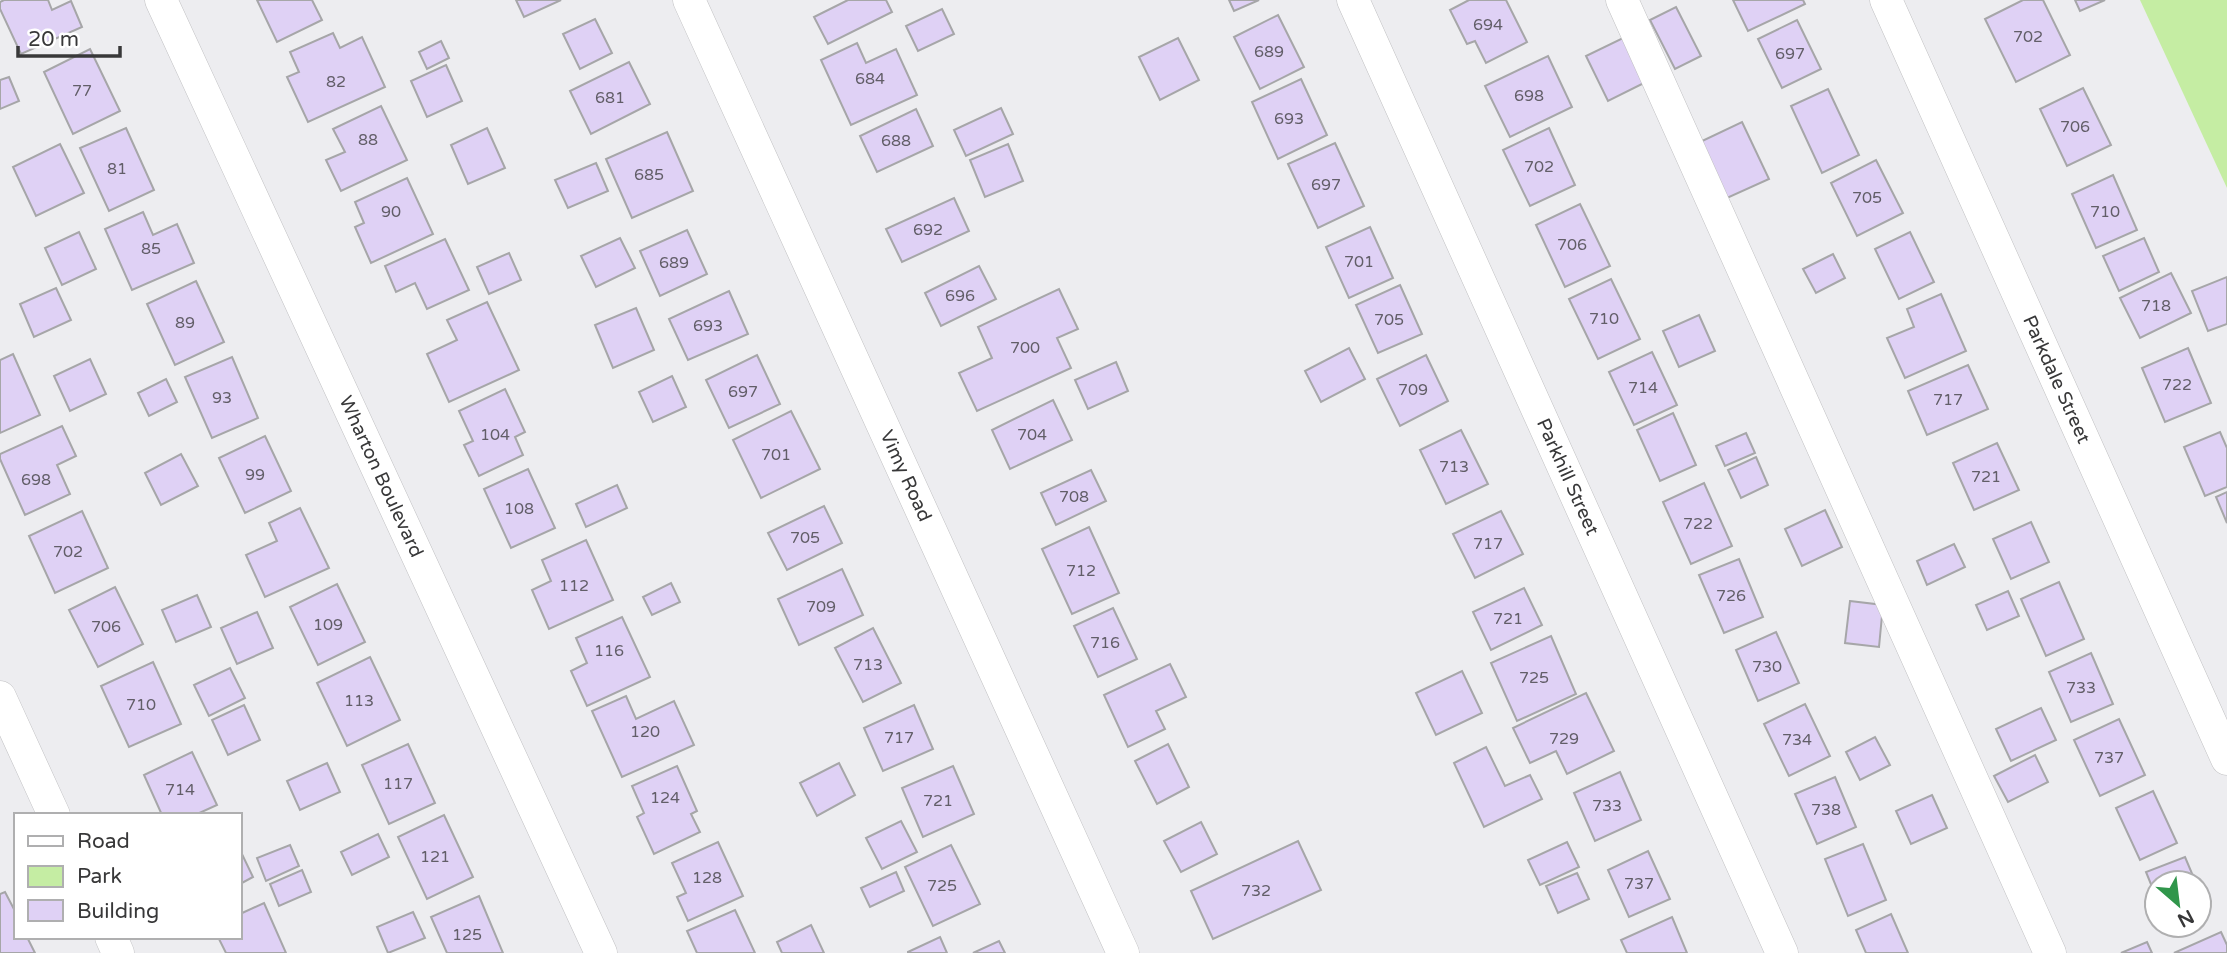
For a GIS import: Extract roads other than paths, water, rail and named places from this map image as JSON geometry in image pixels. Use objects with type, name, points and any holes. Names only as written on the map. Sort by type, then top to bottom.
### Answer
[{"type":"street","name":"Wharton Boulevard","points":[[161,0],[601,953]]},
{"type":"street","name":"Vimy Road","points":[[689,0],[1123,953]]},
{"type":"street","name":"Parkhill Street","points":[[1353,0],[1782,953]]},
{"type":"street","points":[[1622,0],[2050,953]]},
{"type":"street","name":"Parkdale Street","points":[[1886,0],[2227,759]]},
{"type":"street","points":[[1,702],[53,813]]}]
